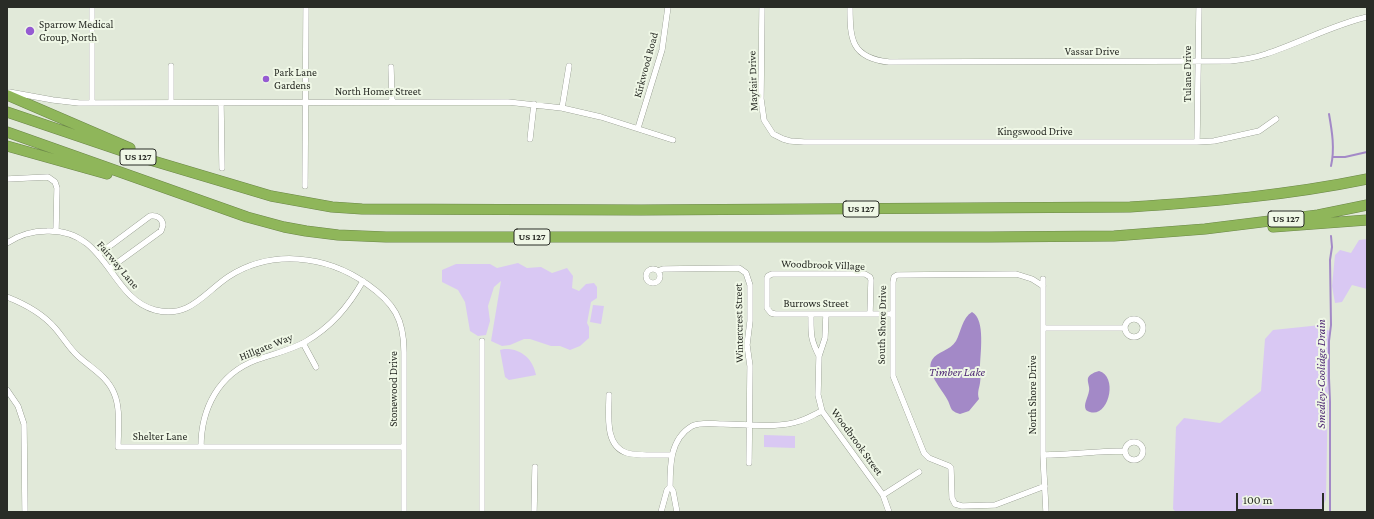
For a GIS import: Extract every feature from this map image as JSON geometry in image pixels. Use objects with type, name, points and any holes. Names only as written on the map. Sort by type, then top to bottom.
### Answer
[{"type":"highway","points":[[7,95],[144,154],[271,196]]},
{"type":"highway","name":"US 127","points":[[7,112],[140,157],[271,196],[332,207],[362,209],[618,210],[1102,208],[1181,204],[1272,195],[1367,179]]},
{"type":"highway","name":"US 127","points":[[7,132],[247,217],[284,227],[338,235],[386,237],[1133,235],[1205,230],[1318,215],[1367,205]]},
{"type":"highway","points":[[7,146],[185,196]]},
{"type":"highway","points":[[1272,195],[1307,184],[1367,172]]},
{"type":"highway","points":[[1205,230],[1249,229],[1367,220]]},
{"type":"street","points":[[92,7],[92,103]]},
{"type":"street","points":[[305,186],[306,7]]},
{"type":"street","name":"Kirkwood Road","points":[[638,128],[662,50],[668,7]]},
{"type":"street","name":"Mayfair Drive","points":[[762,7],[761,99],[764,120],[773,134],[790,141]]},
{"type":"street","name":"Vassar Drive","points":[[850,7],[850,30],[855,45],[861,53],[871,59],[880,61],[1230,61],[1266,54],[1327,29],[1367,17]]},
{"type":"street","name":"Tulane Drive","points":[[1197,142],[1199,7]]},
{"type":"street","points":[[171,66],[171,103]]},
{"type":"street","points":[[562,108],[569,66]]},
{"type":"street","points":[[391,67],[392,102]]},
{"type":"street","name":"North Homer Street","points":[[7,92],[53,100],[92,103],[490,102],[534,104],[562,108],[601,117],[673,140]]},
{"type":"street","points":[[221,103],[222,168]]},
{"type":"street","points":[[530,139],[534,104]]},
{"type":"street","name":"Kingswood Drive","points":[[790,141],[1197,142],[1214,141],[1259,131],[1276,119]]},
{"type":"street","points":[[7,179],[48,178],[55,182],[57,188],[56,231]]},
{"type":"street","points":[[99,254],[150,216],[156,216],[161,219],[163,225],[161,232],[110,268]]},
{"type":"street","name":"Fairway Lane","points":[[7,243],[25,234],[40,231],[56,231],[76,237],[99,254],[132,298],[150,309],[167,312],[187,309],[199,302],[229,276],[243,269],[256,264],[276,260],[297,258],[320,262],[336,266],[363,281]]},
{"type":"street","name":"Wintercrest Street","points":[[658,271],[663,269],[739,268],[746,273],[750,285],[750,320],[747,345],[750,366],[749,464]]},
{"type":"street","name":"Woodbrook Village","points":[[772,274],[865,274],[870,277],[871,280],[870,314]]},
{"type":"street","name":"Burrows Street","points":[[772,274],[767,278],[767,308],[769,312],[775,314],[892,314]]},
{"type":"street","name":"South Shore Drive","points":[[1043,286],[1032,279],[1016,274],[900,274],[894,277],[892,314],[892,371],[894,382],[924,453],[929,458],[950,466],[951,468],[952,498],[955,504],[962,506],[995,505],[1045,486]]},
{"type":"street","name":"North Shore Drive","points":[[1043,278],[1043,456],[1046,512]]},
{"type":"street","name":"Hillgate Way","points":[[201,447],[202,426],[206,411],[216,391],[228,377],[248,364],[303,343],[322,331],[338,317],[350,302],[363,281]]},
{"type":"street","name":"Stonewood Drive","points":[[363,281],[390,305],[398,317],[403,331],[404,512]]},
{"type":"street","name":"Shelter Lane","points":[[7,297],[44,316],[78,356],[100,373],[110,385],[118,408],[118,447],[404,447]]},
{"type":"street","name":"Woodbrook Street","points":[[811,314],[812,343],[819,356]]},
{"type":"street","name":"Woodbrook Street","points":[[826,314],[824,343],[819,356],[818,395],[822,410],[883,495],[889,512]]},
{"type":"street","points":[[1043,328],[1125,328]]},
{"type":"street","points":[[482,341],[482,512]]},
{"type":"street","points":[[303,343],[316,367]]},
{"type":"street","points":[[812,343],[819,346],[824,343]]},
{"type":"street","points":[[7,390],[18,406],[24,424],[25,512]]},
{"type":"street","points":[[609,395],[609,427],[611,436],[617,446],[628,454],[671,455]]},
{"type":"street","points":[[677,512],[670,487],[671,455],[681,437],[689,429],[695,425],[701,424],[789,424],[808,418],[822,410]]},
{"type":"street","points":[[1043,456],[1102,451],[1124,451]]},
{"type":"street","points":[[534,512],[535,467]]},
{"type":"street","points":[[883,495],[919,472]]},
{"type":"street","points":[[661,512],[667,490],[670,487]]},
{"type":"shaded area","points":[[1367,239],[1367,289],[1352,285],[1342,302],[1335,303],[1332,286],[1335,255],[1340,250],[1351,253],[1359,240]]},
{"type":"shaded area","points":[[518,263],[527,268],[541,267],[552,273],[567,268],[573,276],[572,288],[579,291],[586,284],[594,283],[597,287],[597,298],[591,302],[587,323],[589,327],[589,338],[580,346],[570,350],[560,346],[551,346],[530,339],[524,339],[510,345],[502,346],[491,341],[501,281],[494,287],[488,306],[490,321],[486,335],[478,336],[470,331],[465,302],[458,290],[442,282],[442,270],[456,264],[490,264],[497,268]]},
{"type":"shaded area","points":[[593,305],[604,306],[601,324],[590,322]]},
{"type":"shaded area","points":[[1321,325],[1329,331],[1326,499],[1320,512],[1176,512],[1173,509],[1176,427],[1184,418],[1220,423],[1261,391],[1265,339],[1273,330]]},
{"type":"shaded area","points":[[500,350],[516,350],[529,359],[536,375],[509,380],[505,377]]},
{"type":"shaded area","points":[[764,435],[795,436],[795,448],[764,447]]},
{"type":"water","name":"Timber Lake","points":[[972,312],[976,316],[981,329],[979,399],[969,411],[960,414],[952,410],[948,400],[932,375],[930,365],[934,357],[950,347],[956,341],[964,321]]},
{"type":"water","points":[[1099,371],[1105,375],[1109,382],[1110,390],[1105,405],[1100,411],[1093,413],[1085,408],[1089,389],[1088,378],[1091,374]]},
{"type":"waterway","name":"Smedley-Coolidge Drain","points":[[1329,114],[1333,147],[1331,166]]},
{"type":"waterway","points":[[1333,157],[1345,157],[1367,152]]},
{"type":"waterway","name":"Smedley-Coolidge Drain","points":[[1330,512],[1329,341],[1331,325],[1331,236]]},
{"type":"place","name":"Sparrow Medical Group, North","points":[[30,31]]},
{"type":"place","name":"Park Lane Gardens","points":[[266,79]]}]
